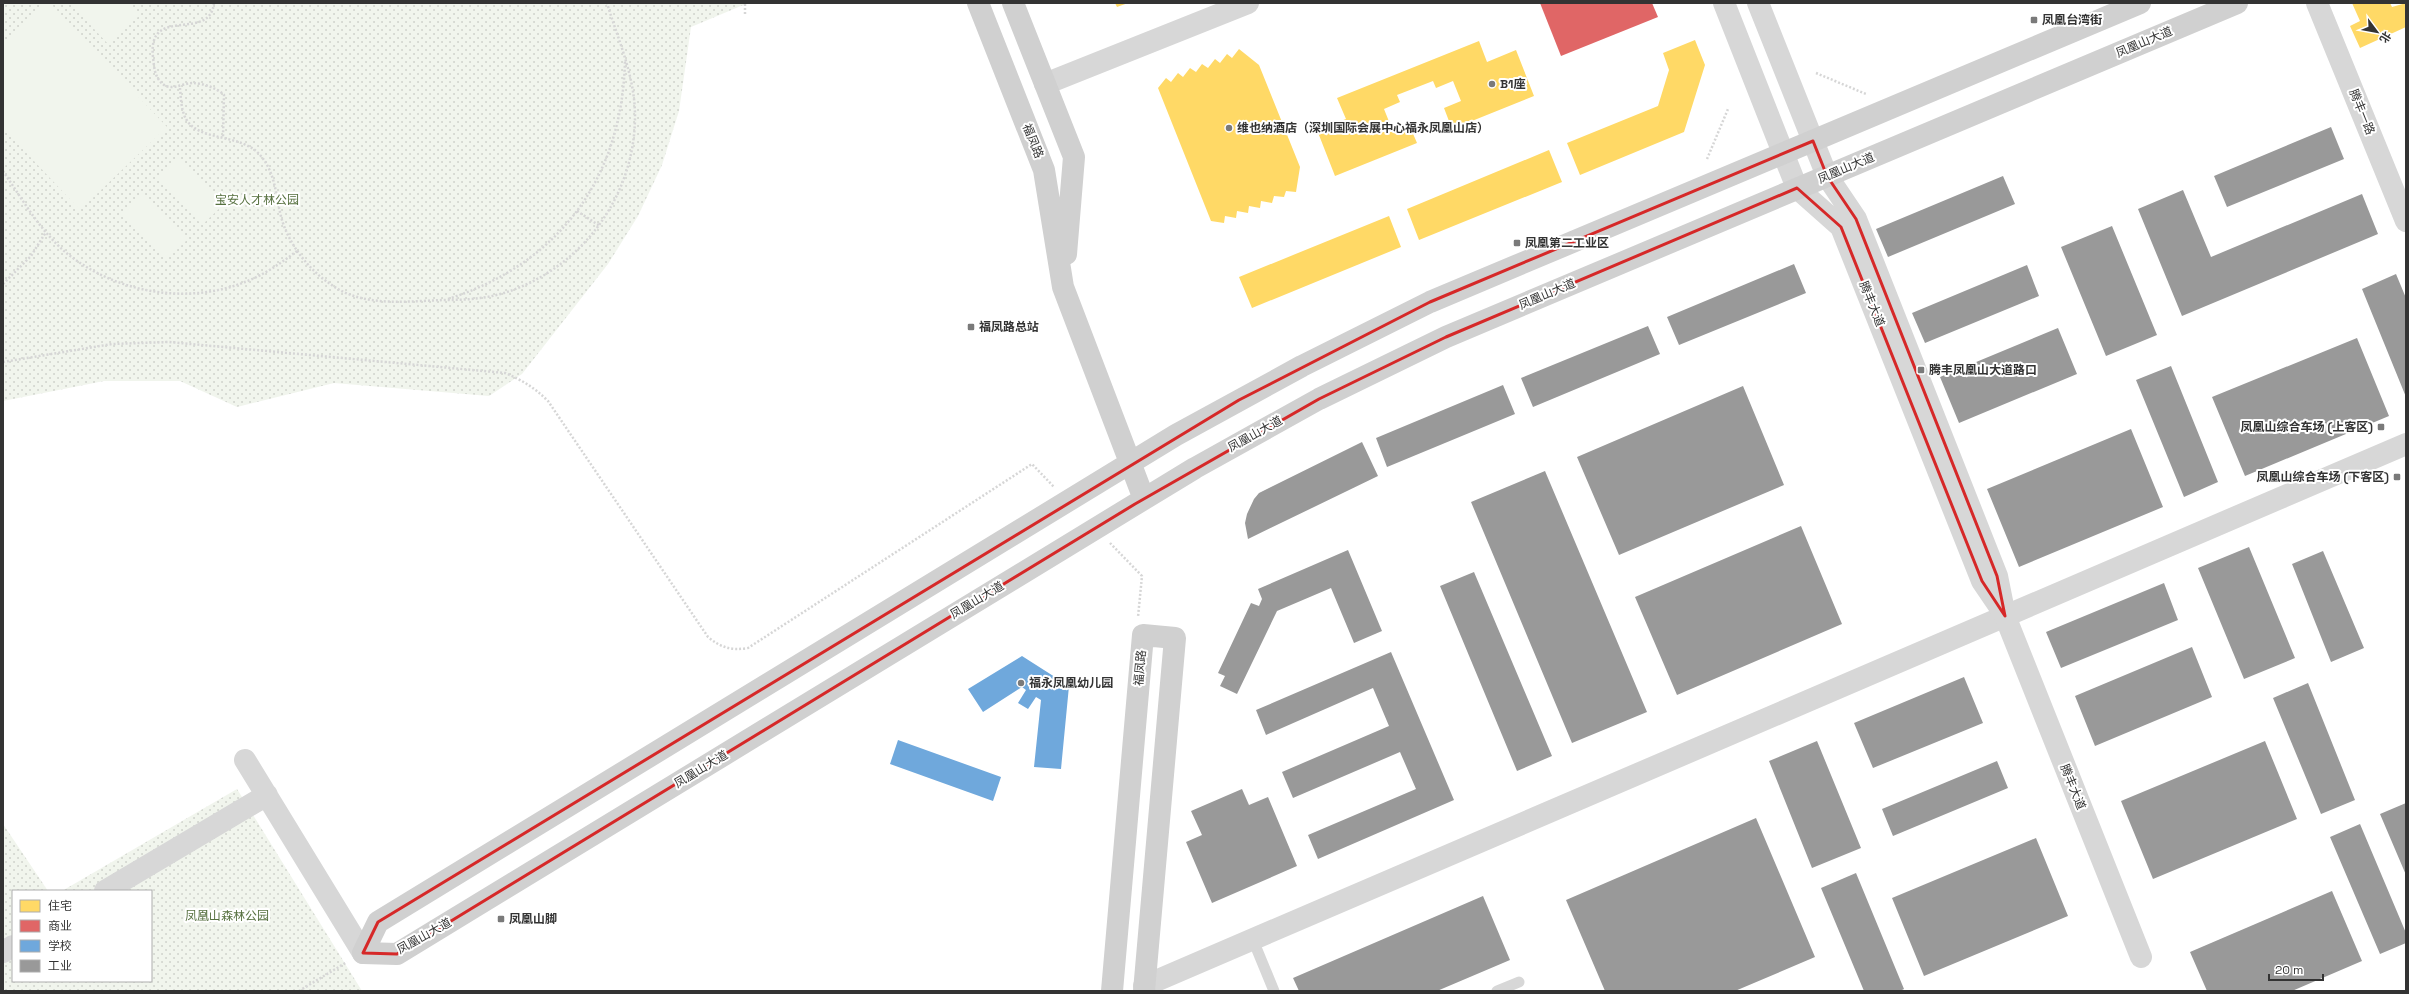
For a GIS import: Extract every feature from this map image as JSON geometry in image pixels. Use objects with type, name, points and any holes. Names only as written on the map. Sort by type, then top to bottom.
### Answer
[{"type":"main road","name":"福凤路","points":[[978,3],[1044,170],[1063,287],[1144,499]]},
{"type":"main road","name":"福凤路","points":[[1013,3],[1074,157],[1063,287]]},
{"type":"main road","points":[[363,953],[378,922],[1130,463],[1302,366],[1430,302],[2140,3]]},
{"type":"main road","name":"凤凰山大道","points":[[363,953],[397,954],[1144,499],[1312,403],[1446,336],[2237,3]]},
{"type":"main road","name":"福凤路","points":[[1112,991],[1143,635],[1175,638],[1144,989]]},
{"type":"street","points":[[1045,84],[1248,3]]},
{"type":"street","name":"腾丰大道","points":[[1724,3],[1797,188],[1841,227],[1982,581],[2005,616]]},
{"type":"street","name":"腾丰大道","points":[[1758,3],[1827,176],[1856,219],[1997,576],[2005,616],[2141,957]]},
{"type":"street","name":"腾丰一路","points":[[2317,3],[2406,221]]},
{"type":"street","points":[[1144,989],[1253,940],[2406,444]]},
{"type":"street","points":[[245,760],[363,953]]},
{"type":"street","points":[[108,890],[267,795]]},
{"type":"street","points":[[3,952],[12,947]]},
{"type":"lane","points":[[1253,940],[1274,991]]},
{"type":"lane","points":[[1497,991],[1519,982]]},
{"type":"path","points":[[214,3],[209,16],[202,22],[192,25],[168,26],[157,34],[152,48],[155,73],[165,84],[180,88],[194,83],[220,90],[224,95],[223,137]]},
{"type":"path","points":[[180,88],[183,111],[191,125],[198,130],[239,140],[259,154],[273,174],[284,226],[297,251],[316,273],[339,290],[366,301],[474,300],[503,294],[531,283],[557,268],[580,249],[600,226],[615,201],[627,174],[633,144],[635,115],[632,86],[625,57],[607,3]]},
{"type":"path","points":[[745,3],[745,14]]},
{"type":"path","points":[[444,300],[475,290],[504,276],[532,257],[556,235],[577,211],[595,183],[609,153],[618,122],[624,90],[625,57]]},
{"type":"path","points":[[1816,73],[1866,94]]},
{"type":"path","points":[[1707,159],[1728,109]]},
{"type":"path","points":[[3,171],[46,232],[69,254],[94,272],[123,284],[160,292],[184,294],[215,291],[244,282],[273,269],[297,251]]},
{"type":"path","points":[[577,211],[600,226]]},
{"type":"path","points":[[3,284],[30,256],[46,232]]},
{"type":"path","points":[[3,362],[112,344],[169,342],[504,373],[517,378],[538,392],[548,401],[708,637],[726,648],[738,650],[748,648],[1032,464]]},
{"type":"path","points":[[299,991],[363,953]]},
{"type":"highlighted area","points":[[1813,141],[1827,176],[1856,219],[1997,576],[2005,616],[1982,581],[1841,227],[1797,188],[1446,337],[1319,399],[1135,504],[397,954],[363,953],[378,922],[1239,400],[1430,302]]},
{"type":"green space","name":"宝安人才林公园","points":[[3,3],[748,3],[691,27],[679,111],[662,165],[638,216],[608,264],[522,374],[489,396],[334,383],[237,407],[180,381],[104,381],[3,401]]},
{"type":"green space","points":[[45,3],[50,3],[167,127],[80,210],[3,128],[3,43]]},
{"type":"green space","points":[[70,3],[127,3],[139,16],[108,44]]},
{"type":"green space","points":[[179,157],[224,204],[202,225],[158,178]]},
{"type":"green space","points":[[143,193],[187,240],[166,260],[121,214]]},
{"type":"green space","name":"凤凰山森林公园","points":[[237,789],[362,991],[3,991],[3,824],[47,890],[12,890],[12,982],[152,982],[152,890],[64,890]]},
{"type":"building: 住宅","points":[[1115,3],[1128,3],[1117,7]]},
{"type":"building: 住宅","points":[[2352,3],[2390,3],[2392,7],[2406,3],[2406,27],[2360,48],[2350,26],[2360,21]]},
{"type":"building: 住宅","points":[[1695,40],[1705,65],[1684,132],[1580,175],[1567,143],[1658,106],[1669,70],[1663,53]]},
{"type":"building: 住宅","points":[[1479,41],[1487,62],[1516,50],[1534,96],[1452,129],[1444,108],[1461,101],[1453,81],[1436,88],[1433,81],[1397,95],[1400,102],[1384,109],[1392,129],[1408,122],[1417,143],[1335,176],[1317,130],[1346,119],[1337,98]]},
{"type":"building: 住宅","name":"维也纳酒店（深圳国际会展中心福永凤凰山店）","points":[[1239,49],[1259,65],[1300,167],[1296,192],[1286,191],[1284,197],[1274,196],[1272,203],[1261,201],[1260,208],[1249,206],[1248,213],[1237,211],[1236,218],[1225,216],[1224,223],[1211,221],[1158,88],[1166,78],[1171,82],[1178,73],[1183,77],[1190,68],[1196,72],[1202,64],[1208,68],[1215,59],[1220,63],[1227,54],[1232,58]]},
{"type":"building: 住宅","points":[[1549,150],[1562,182],[1419,240],[1407,209]]},
{"type":"building: 住宅","points":[[1389,216],[1401,247],[1252,308],[1239,277]]},
{"type":"building: 商业","points":[[1540,3],[1652,3],[1658,17],[1561,56]]},
{"type":"building: 学校","points":[[1022,656],[1069,686],[1061,769],[1034,767],[1041,700],[1036,697],[1028,709],[1018,703],[1026,690],[1022,687],[983,712],[968,689]]},
{"type":"building: 学校","points":[[898,740],[1001,777],[993,801],[890,764]]},
{"type":"building: 工业","points":[[2331,127],[2344,159],[2227,207],[2214,176]]},
{"type":"building: 工业","points":[[2003,176],[2015,204],[1888,257],[1876,229]]},
{"type":"building: 工业","points":[[2183,190],[2211,257],[2362,194],[2378,234],[2182,316],[2138,209]]},
{"type":"building: 工业","points":[[2112,226],[2157,335],[2106,356],[2061,247]]},
{"type":"building: 工业","points":[[1794,264],[1806,293],[1679,345],[1667,317]]},
{"type":"building: 工业","points":[[2027,265],[2039,296],[1925,343],[1912,313]]},
{"type":"building: 工业","points":[[2396,274],[2406,298],[2406,397],[2362,289]]},
{"type":"building: 工业","points":[[1648,326],[1660,354],[1533,407],[1521,378]]},
{"type":"building: 工业","points":[[2058,328],[2077,374],[1959,423],[1940,377]]},
{"type":"building: 工业","points":[[2357,338],[2389,416],[2245,476],[2212,397]]},
{"type":"building: 工业","points":[[2171,366],[2218,482],[2184,497],[2136,380]]},
{"type":"building: 工业","points":[[1503,385],[1515,414],[1387,467],[1376,438]]},
{"type":"building: 工业","points":[[1743,386],[1784,485],[1619,555],[1577,457]]},
{"type":"building: 工业","points":[[2131,429],[2163,507],[2019,567],[1987,489]]},
{"type":"building: 工业","points":[[1362,442],[1378,476],[1248,539],[1245,523],[1247,514],[1254,499],[1259,493]]},
{"type":"building: 工业","points":[[1545,471],[1647,712],[1572,743],[1471,502]]},
{"type":"building: 工业","points":[[1801,526],[1842,624],[1677,695],[1635,597]]},
{"type":"building: 工业","points":[[2249,547],[2295,658],[2244,679],[2198,568]]},
{"type":"building: 工业","points":[[1348,550],[1382,631],[1354,643],[1331,588],[1277,611],[1237,694],[1220,686],[1225,676],[1218,673],[1251,603],[1259,606],[1262,599],[1258,589]]},
{"type":"building: 工业","points":[[2323,551],[2364,648],[2331,662],[2292,564]]},
{"type":"building: 工业","points":[[1474,572],[1552,756],[1517,771],[1440,586]]},
{"type":"building: 工业","points":[[2164,583],[2178,620],[2061,668],[2046,632]]},
{"type":"building: 工业","points":[[2192,647],[2212,697],[2095,746],[2075,696]]},
{"type":"building: 工业","points":[[1391,652],[1454,800],[1318,859],[1308,835],[1416,789],[1400,752],[1293,798],[1282,772],[1389,726],[1373,688],[1266,735],[1256,710]]},
{"type":"building: 工业","points":[[1964,677],[1983,723],[1873,768],[1854,723]]},
{"type":"building: 工业","points":[[2308,683],[2355,800],[2321,814],[2273,698]]},
{"type":"building: 工业","points":[[1817,741],[1861,848],[1812,868],[1769,761]]},
{"type":"building: 工业","points":[[2265,741],[2297,819],[2153,879],[2121,801]]},
{"type":"building: 工业","points":[[1997,761],[2008,788],[1893,836],[1882,809]]},
{"type":"building: 工业","points":[[1242,789],[1249,805],[1268,797],[1297,866],[1212,903],[1186,842],[1202,835],[1191,811]]},
{"type":"building: 工业","points":[[2406,803],[2406,875],[2380,814]]},
{"type":"building: 工业","points":[[1756,818],[1815,957],[1735,991],[1605,991],[1566,900]]},
{"type":"building: 工业","points":[[2360,824],[2406,933],[2406,943],[2380,954],[2330,837]]},
{"type":"building: 工业","points":[[2036,838],[2068,916],[1924,976],[1892,898]]},
{"type":"building: 工业","points":[[1856,873],[1904,989],[1900,991],[1864,991],[1821,888]]},
{"type":"building: 工业","points":[[2332,891],[2362,961],[2292,991],[2207,991],[2190,952]]},
{"type":"building: 工业","points":[[1483,896],[1510,960],[1437,991],[1299,991],[1293,978]]},
{"type":"place","name":"凤凰台湾街","points":[[2034,20]]},
{"type":"place","name":"B1座","points":[[1492,84]]},
{"type":"place","name":"维也纳酒店（深圳国际会展中心福永凤凰山店）","points":[[1229,128]]},
{"type":"place","name":"凤凰第二工业区","points":[[1517,243]]},
{"type":"place","name":"福凤路总站","points":[[971,327]]},
{"type":"place","name":"腾丰凤凰山大道路口","points":[[1921,370]]},
{"type":"place","name":"凤凰山综合车场 (上客区)","points":[[2381,427]]},
{"type":"place","name":"凤凰山综合车场 (下客区)","points":[[2397,477]]},
{"type":"place","name":"福永凤凰幼儿园","points":[[1021,683]]},
{"type":"place","name":"凤凰山脚","points":[[501,919]]}]
